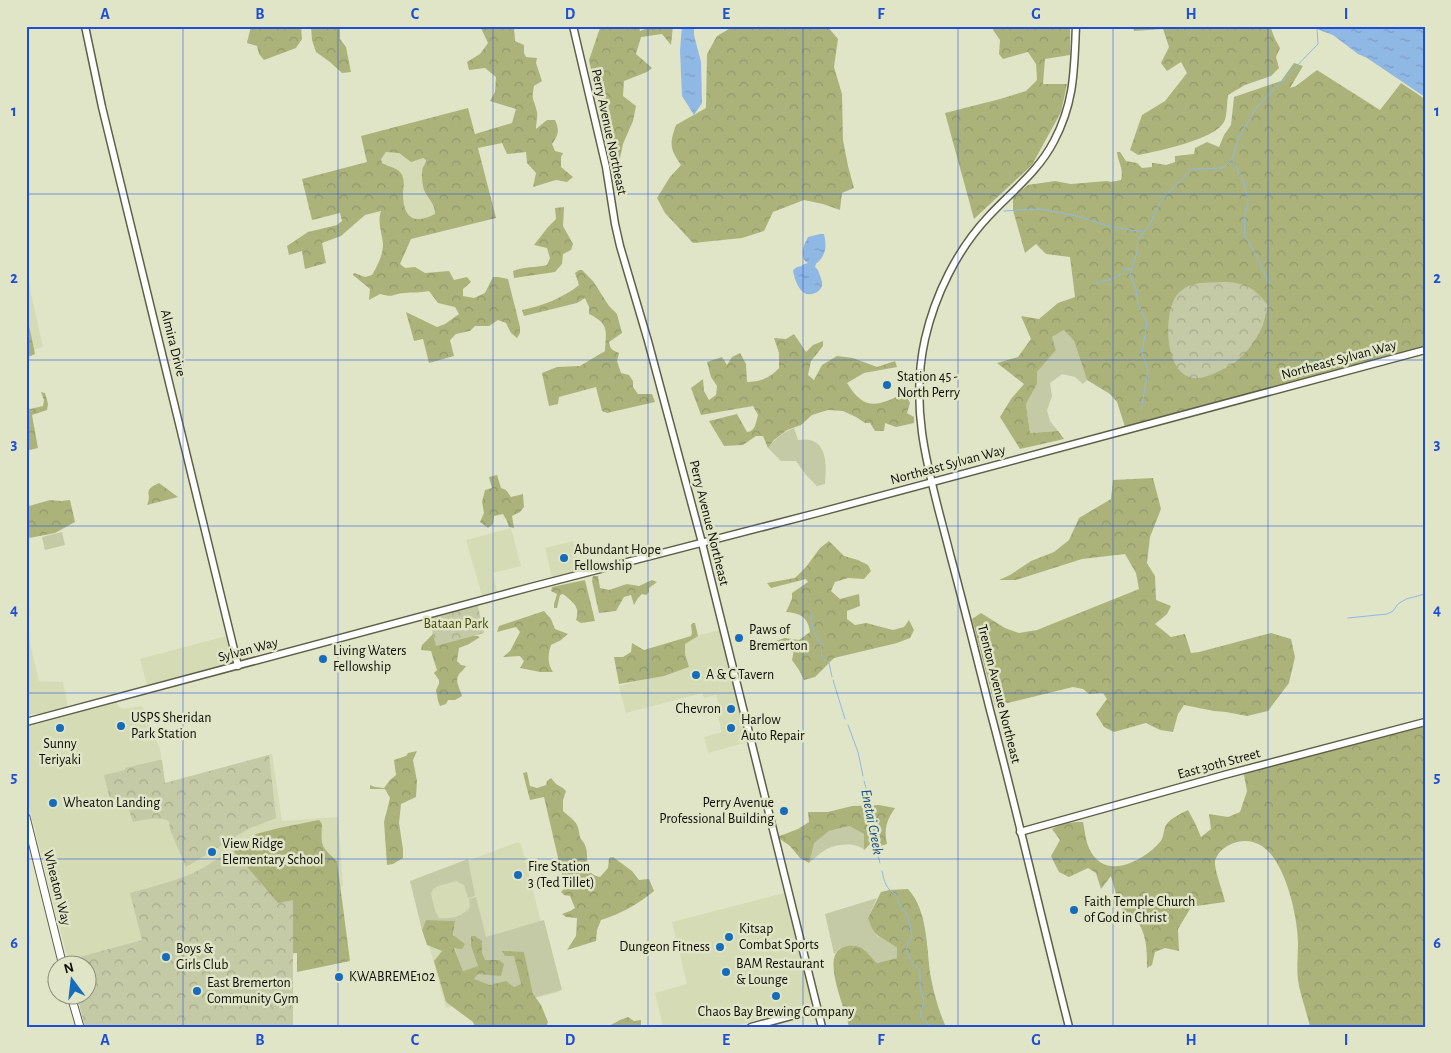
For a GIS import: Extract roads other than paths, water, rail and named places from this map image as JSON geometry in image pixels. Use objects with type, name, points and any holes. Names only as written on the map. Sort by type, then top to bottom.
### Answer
[{"type":"main road","name":"Almira Drive","points":[[85,26],[102,107],[238,666]]},
{"type":"main road","name":"Perry Avenue Northeast","points":[[572,26],[606,167],[618,240],[649,342],[702,543],[822,1027]]},
{"type":"main road","name":"Trenton Avenue Northeast","points":[[1068,1027],[932,482],[920,426],[918,393],[920,365],[933,312],[963,248],[986,219],[1036,169],[1057,135],[1072,94],[1075,69],[1076,26]]},
{"type":"main road","name":"Northeast Sylvan Way","points":[[477,602],[1425,350]]},
{"type":"main road","name":"Sylvan Way","points":[[26,722],[477,602]]},
{"type":"main road","name":"East 30th Street","points":[[1020,832],[1425,722]]},
{"type":"main road","name":"Wheaton Way","points":[[26,817],[61,956]]},
{"type":"main road","points":[[75,1006],[80,1027]]},
{"type":"main road","points":[[751,1027],[817,1009]]},
{"type":"water","points":[[682,26],[694,26],[694,35],[701,62],[702,103],[694,115],[682,96],[680,50]]},
{"type":"water","points":[[1313,26],[1425,26],[1425,97],[1358,54],[1333,35]]},
{"type":"water","points":[[824,234],[824,254],[815,267],[818,270],[822,285],[817,292],[808,294],[799,287],[793,270],[808,263],[805,261],[803,252],[808,237]]},
{"type":"waterway","points":[[1141,410],[1148,371],[1142,353],[1147,323],[1138,304],[1136,289],[1130,274],[1137,252],[1138,239],[1150,225],[1160,202],[1191,169],[1223,168],[1232,159],[1239,137],[1256,108],[1318,44],[1317,29]]},
{"type":"waterway","points":[[1233,161],[1244,182],[1248,202],[1244,234],[1260,262],[1269,283]]},
{"type":"waterway","points":[[1004,211],[1040,209],[1077,216],[1112,227],[1143,232]]},
{"type":"waterway","points":[[1095,283],[1112,279],[1125,269],[1131,269]]},
{"type":"waterway","points":[[1348,618],[1387,614],[1406,599],[1425,594]]},
{"type":"waterway","name":"Enetai Creek","points":[[810,614],[814,632],[821,645],[822,657],[829,663],[832,677]]},
{"type":"waterway","name":"Enetai Creek","points":[[833,680],[845,719]]},
{"type":"waterway","name":"Enetai Creek","points":[[848,725],[858,752],[863,776]]},
{"type":"waterway","name":"Enetai Creek","points":[[864,781],[867,791],[867,809],[871,818],[871,826],[880,863]]},
{"type":"waterway","name":"Enetai Creek","points":[[882,871],[886,885],[890,891],[897,895],[899,903],[908,919],[912,937],[907,946],[907,951],[910,959],[920,970],[920,986],[924,1001],[920,1016],[931,1027]]},
{"type":"place","name":"Station 45 - North Perry","points":[[887,385]]},
{"type":"place","name":"Abundant Hope Fellowship","points":[[564,558]]},
{"type":"place","name":"Paws of Bremerton","points":[[739,638]]},
{"type":"place","name":"Living Waters Fellowship","points":[[323,659]]},
{"type":"place","name":"A & C Tavern","points":[[696,675]]},
{"type":"place","name":"Chevron","points":[[731,709]]},
{"type":"place","name":"USPS Sheridan Park Station","points":[[121,726]]},
{"type":"place","name":"Sunny Teriyaki","points":[[60,728]]},
{"type":"place","name":"Harlow Auto Repair","points":[[731,728]]},
{"type":"place","name":"Wheaton Landing","points":[[53,803]]},
{"type":"place","name":"Perry Avenue Professional Building","points":[[784,811]]},
{"type":"place","name":"View Ridge Elementary School","points":[[212,852]]},
{"type":"place","name":"Fire Station 3 (Ted Tillet)","points":[[518,875]]},
{"type":"place","name":"Faith Temple Church of God in Christ","points":[[1074,910]]},
{"type":"place","name":"Kitsap Combat Sports","points":[[729,937]]},
{"type":"place","name":"Dungeon Fitness","points":[[720,947]]},
{"type":"place","name":"Boys & Girls Club","points":[[166,957]]},
{"type":"place","name":"BAM Restaurant & Lounge","points":[[726,972]]},
{"type":"place","name":"KWABREME102","points":[[339,977]]},
{"type":"place","name":"East Bremerton Community Gym","points":[[197,991]]},
{"type":"place","name":"Chaos Bay Brewing Company","points":[[776,996]]},
{"type":"park label","name":"Bataan Park","points":[[456,624]]}]
